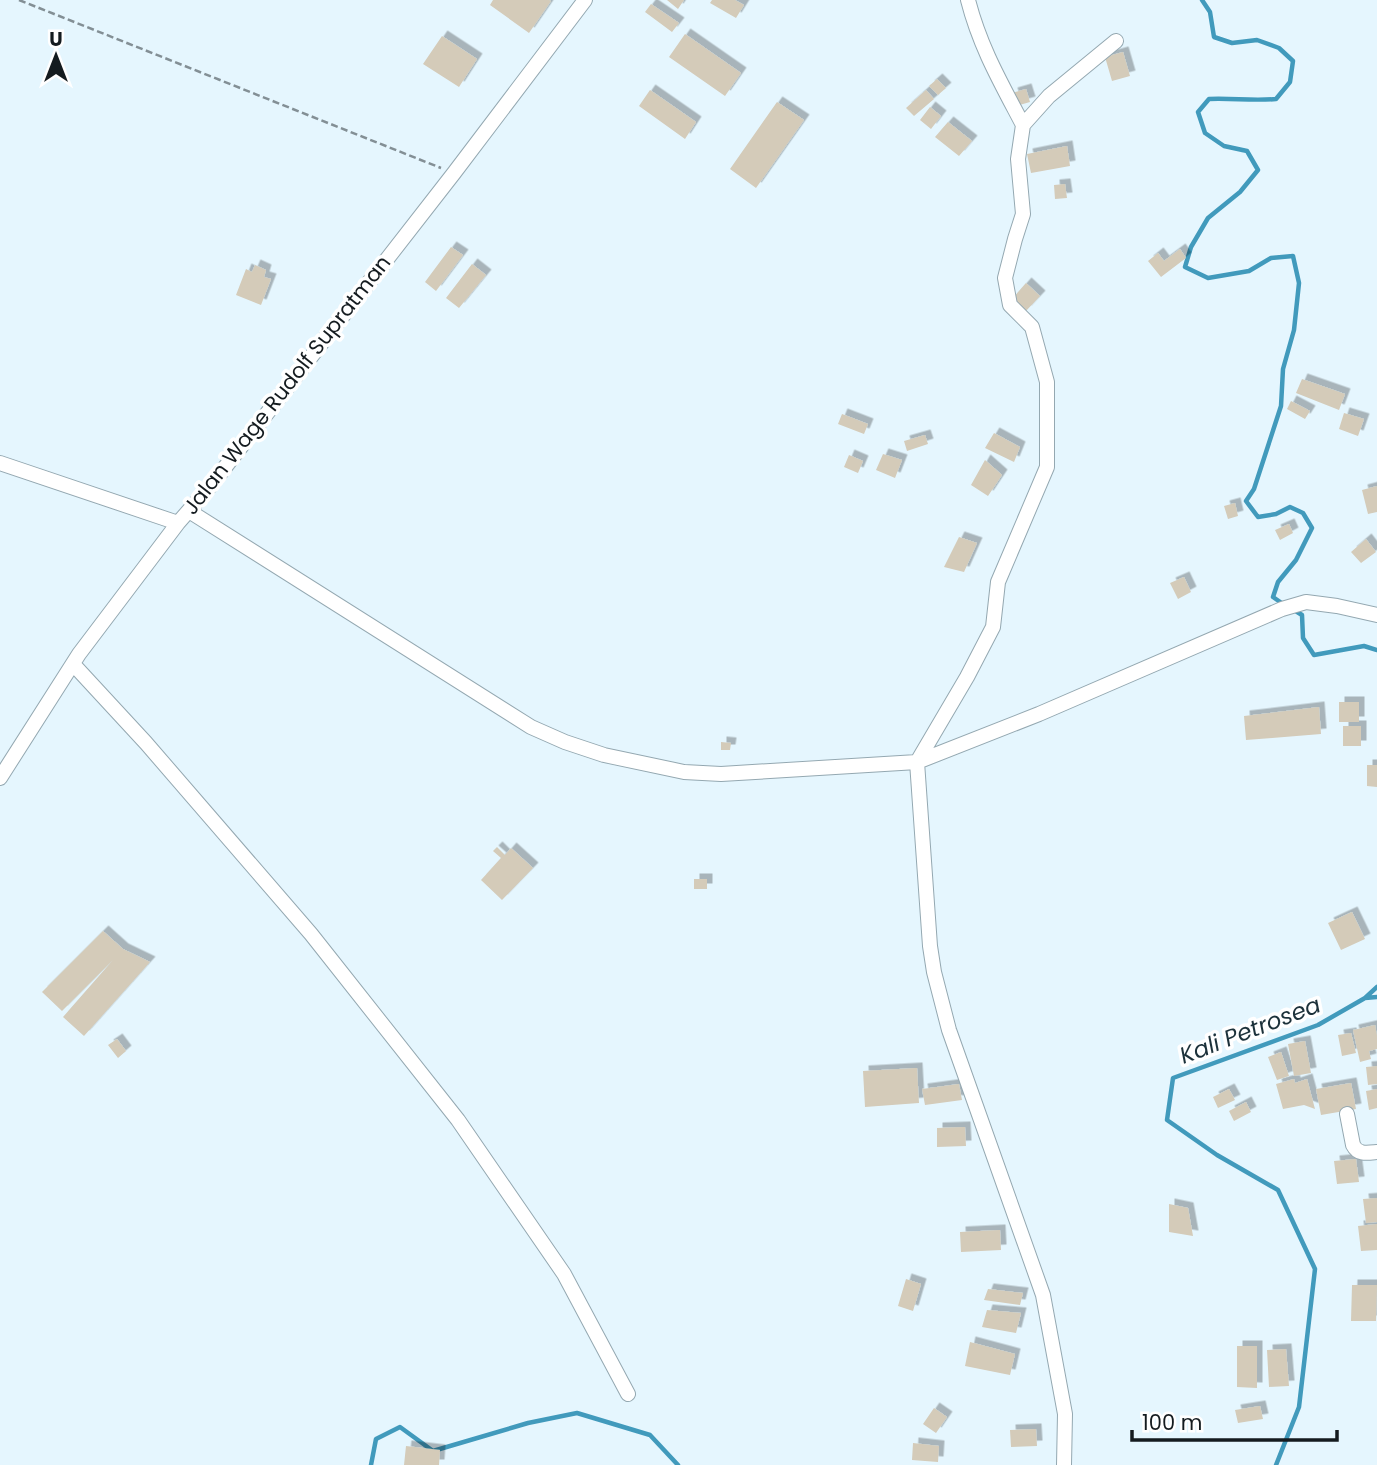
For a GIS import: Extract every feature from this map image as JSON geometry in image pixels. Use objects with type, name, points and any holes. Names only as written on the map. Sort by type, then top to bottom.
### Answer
[{"type":"street","name":"Jalan Wage Rudolf Supratman","points":[[0,778],[73,664],[178,523],[229,463],[585,0]]},
{"type":"street","points":[[968,0],[990,65],[1023,125]]},
{"type":"street","points":[[1064,1465],[1065,1414],[1043,1295],[949,1030],[934,972],[917,762],[967,677],[993,626],[998,582],[1047,467],[1047,382],[1032,327],[1010,306],[1005,278],[1023,214],[1018,159],[1023,125],[1049,96],[1116,41]]},
{"type":"street","points":[[0,463],[178,523]]},
{"type":"street","points":[[189,511],[531,727],[604,755],[684,772],[721,774],[917,762],[1039,714],[1282,609],[1307,603],[1337,606],[1377,615]]},
{"type":"street","points":[[73,664],[146,743],[311,934],[458,1120],[564,1273],[628,1394]]},
{"type":"street","points":[[1347,1114],[1355,1149],[1359,1152],[1377,1152]]},
{"type":"path","points":[[19,0],[454,173]]},
{"type":"building","points":[[493,0],[551,1],[529,33],[490,5]]},
{"type":"building","points":[[667,0],[684,0],[678,9]]},
{"type":"building","points":[[712,0],[735,0],[744,5],[736,18],[710,3]]},
{"type":"building","points":[[651,4],[679,23],[672,32],[645,12]]},
{"type":"building","points":[[685,34],[741,73],[725,96],[669,57]]},
{"type":"building","points":[[442,36],[477,59],[459,87],[423,64]]},
{"type":"building","points":[[1123,52],[1130,76],[1112,81],[1105,57]]},
{"type":"building","points":[[937,79],[946,88],[938,95],[929,86]]},
{"type":"building","points":[[1026,89],[1030,102],[1016,106],[1012,93]]},
{"type":"building","points":[[650,90],[696,122],[685,139],[639,106]]},
{"type":"building","points":[[926,90],[934,99],[914,116],[906,108]]},
{"type":"building","points":[[777,102],[804,120],[756,188],[730,169]]},
{"type":"building","points":[[930,107],[941,116],[931,129],[920,120]]},
{"type":"building","points":[[948,122],[972,141],[959,156],[935,137]]},
{"type":"building","points":[[1067,146],[1070,166],[1031,173],[1027,154]]},
{"type":"building","points":[[1065,184],[1067,198],[1055,199],[1054,185]]},
{"type":"building","points":[[451,247],[463,255],[436,291],[425,282]]},
{"type":"building","points":[[1180,249],[1186,258],[1161,277],[1148,261],[1158,253],[1164,261]]},
{"type":"building","points":[[472,264],[486,275],[459,308],[446,298]]},
{"type":"building","points":[[255,265],[266,270],[264,277],[271,279],[261,305],[236,295],[246,269],[252,272]]},
{"type":"building","points":[[1026,283],[1040,296],[1026,311],[1012,299]]},
{"type":"building","points":[[1302,379],[1345,394],[1339,410],[1296,393]]},
{"type":"building","points":[[1291,401],[1310,411],[1305,419],[1287,409]]},
{"type":"building","points":[[1344,413],[1364,419],[1358,436],[1339,429]]},
{"type":"building","points":[[842,414],[868,424],[864,434],[838,424]]},
{"type":"building","points":[[994,433],[1020,447],[1014,462],[985,448]]},
{"type":"building","points":[[925,435],[928,444],[907,451],[904,441]]},
{"type":"building","points":[[883,454],[902,460],[895,478],[876,470]]},
{"type":"building","points":[[849,455],[863,461],[858,473],[844,467]]},
{"type":"building","points":[[985,460],[1002,475],[988,496],[971,485]]},
{"type":"building","points":[[1377,486],[1377,512],[1368,514],[1362,490]]},
{"type":"building","points":[[1235,503],[1238,516],[1228,519],[1224,506]]},
{"type":"building","points":[[1289,524],[1293,533],[1280,540],[1275,530]]},
{"type":"building","points":[[959,537],[977,543],[964,572],[944,567]]},
{"type":"building","points":[[1366,539],[1376,552],[1361,563],[1351,552]]},
{"type":"building","points":[[1184,577],[1191,592],[1178,599],[1170,583]]},
{"type":"building","points":[[1339,702],[1359,702],[1359,722],[1339,722]]},
{"type":"building","points":[[1319,707],[1321,734],[1246,740],[1244,716]]},
{"type":"building","points":[[1343,726],[1361,726],[1361,746],[1343,746]]},
{"type":"building","points":[[721,742],[731,743],[730,750],[721,750]]},
{"type":"building","points":[[1367,765],[1377,765],[1377,787],[1367,786]]},
{"type":"building","points":[[497,847],[505,855],[511,848],[533,868],[502,900],[481,880],[501,858],[493,851]]},
{"type":"building","points":[[694,879],[707,879],[707,889],[694,889]]},
{"type":"building","points":[[1352,912],[1365,939],[1341,950],[1328,923]]},
{"type":"building","points":[[103,931],[123,949],[150,962],[84,1036],[63,1017],[113,960],[62,1011],[42,992]]},
{"type":"building","points":[[1375,1025],[1377,1049],[1369,1051],[1371,1059],[1360,1062],[1353,1030]]},
{"type":"building","points":[[1351,1033],[1356,1053],[1342,1056],[1338,1035]]},
{"type":"building","points":[[117,1039],[126,1051],[118,1058],[108,1045]]},
{"type":"building","points":[[1305,1041],[1311,1073],[1294,1076],[1288,1044]]},
{"type":"building","points":[[1281,1052],[1289,1076],[1277,1080],[1268,1057]]},
{"type":"building","points":[[1377,1066],[1377,1084],[1368,1085],[1366,1067]]},
{"type":"building","points":[[917,1068],[919,1103],[865,1107],[863,1071]]},
{"type":"building","points":[[1294,1079],[1295,1083],[1307,1079],[1315,1109],[1304,1105],[1283,1109],[1276,1084]]},
{"type":"building","points":[[1351,1083],[1356,1109],[1321,1115],[1316,1089]]},
{"type":"building","points":[[959,1084],[962,1100],[925,1105],[922,1089]]},
{"type":"building","points":[[1229,1089],[1235,1100],[1218,1108],[1213,1097]]},
{"type":"building","points":[[1377,1089],[1377,1108],[1369,1110],[1366,1091]]},
{"type":"building","points":[[1246,1102],[1251,1112],[1234,1121],[1229,1111]]},
{"type":"building","points":[[965,1127],[966,1146],[937,1147],[937,1128]]},
{"type":"building","points":[[1356,1159],[1359,1182],[1337,1184],[1334,1161]]},
{"type":"building","points":[[1377,1198],[1377,1222],[1366,1223],[1363,1199]]},
{"type":"building","points":[[1169,1204],[1188,1208],[1193,1236],[1169,1232]]},
{"type":"building","points":[[1377,1224],[1377,1250],[1361,1251],[1358,1226]]},
{"type":"building","points":[[1000,1230],[1001,1250],[961,1252],[960,1232]]},
{"type":"building","points":[[906,1279],[921,1284],[913,1311],[898,1306]]},
{"type":"building","points":[[1352,1285],[1377,1285],[1376,1321],[1351,1321]]},
{"type":"building","points":[[988,1289],[1023,1293],[1020,1305],[984,1300]]},
{"type":"building","points":[[987,1310],[1021,1313],[1016,1333],[982,1327]]},
{"type":"building","points":[[970,1342],[1015,1354],[1010,1375],[965,1366]]},
{"type":"building","points":[[1237,1346],[1257,1346],[1257,1388],[1237,1387]]},
{"type":"building","points":[[1286,1349],[1289,1386],[1269,1387],[1267,1350]]},
{"type":"building","points":[[1260,1406],[1263,1419],[1238,1423],[1235,1410]]},
{"type":"building","points":[[934,1408],[947,1417],[936,1433],[923,1424]]},
{"type":"building","points":[[1036,1429],[1037,1446],[1011,1447],[1010,1430]]},
{"type":"building","points":[[913,1443],[939,1446],[938,1462],[912,1460]]},
{"type":"building","points":[[406,1446],[440,1450],[439,1465],[404,1465]]},
{"type":"waterway","points":[[1202,0],[1210,12],[1214,37],[1232,43],[1257,40],[1279,48],[1293,61],[1290,82],[1276,99],[1209,99],[1198,112],[1205,133],[1224,146],[1247,151],[1258,170],[1240,192],[1208,218],[1191,247],[1185,267],[1208,278],[1249,271],[1271,258],[1293,256],[1299,283],[1294,330],[1283,369],[1281,406],[1254,489],[1246,501],[1258,517],[1276,514],[1290,507],[1303,513],[1312,528],[1296,560],[1278,582],[1273,597],[1283,604]]},
{"type":"waterway","points":[[1294,610],[1302,615],[1303,638],[1314,655],[1364,646],[1377,650]]},
{"type":"waterway","points":[[1365,998],[1377,987]]},
{"type":"waterway","name":"Kali Petrosea","points":[[1276,1465],[1299,1407],[1315,1269],[1278,1190],[1217,1155],[1167,1120],[1173,1078],[1318,1025],[1365,998],[1377,997]]},
{"type":"waterway","name":"Kali Petrosea","points":[[371,1465],[376,1439],[400,1427],[433,1451],[528,1423],[577,1413],[650,1435],[678,1465]]}]
